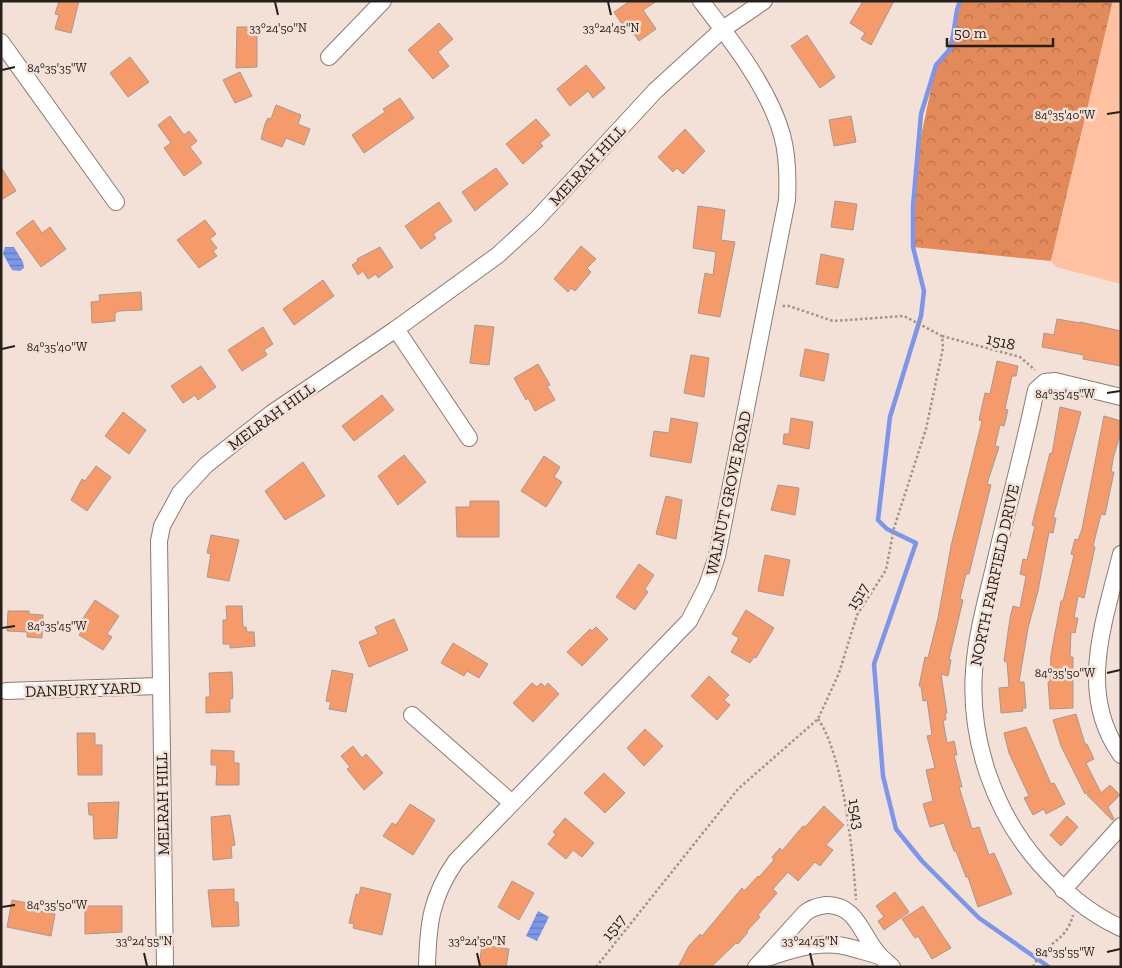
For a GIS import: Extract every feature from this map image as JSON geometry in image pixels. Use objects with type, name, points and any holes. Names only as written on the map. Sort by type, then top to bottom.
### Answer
[{"type":"street","points":[[329,57],[383,1]]},
{"type":"street","name":"WALNUT GROVE ROAD","points":[[427,967],[430,918],[435,898],[444,879],[456,861],[690,621],[700,605],[717,556],[787,200],[786,152],[778,124],[766,96],[723,29],[701,1]]},
{"type":"street","name":"MELRAH HILL","points":[[165,967],[159,686],[159,541],[162,526],[180,493],[206,465],[241,436],[396,329],[498,255],[523,232],[655,92],[723,29],[764,1]]},
{"type":"street","points":[[1,42],[116,202]]},
{"type":"street","points":[[396,329],[469,438]]},
{"type":"street","points":[[1045,382],[1055,381],[1121,397]]},
{"type":"street","name":"NORTH FAIRFIELD DRIVE","points":[[1045,382],[1036,390],[987,600],[974,670],[974,708],[981,750],[993,789],[1007,819],[1022,843],[1076,902],[1121,928]]},
{"type":"street","points":[[1121,554],[1102,629],[1096,666],[1096,691],[1103,720],[1121,755]]},
{"type":"street","name":"DANBURY YARD","points":[[6,692],[159,686]]},
{"type":"street","points":[[412,714],[512,803]]},
{"type":"street","points":[[1063,890],[1121,826]]},
{"type":"street","points":[[760,963],[812,908],[834,905],[845,909],[853,916],[886,961]]},
{"type":"street","points":[[760,963],[802,947],[819,945],[838,945],[886,961]]},
{"type":"path","points":[[767,305],[789,306],[833,321],[904,316],[942,336]]},
{"type":"path","name":"1518","points":[[942,336],[1020,357],[1045,382]]},
{"type":"path","name":"1517","points":[[596,967],[738,790],[818,719],[839,673],[857,615],[886,570],[894,528],[926,429],[943,348],[942,336]]},
{"type":"path","name":"1543","points":[[818,719],[828,735],[835,759],[846,818],[854,870],[856,900],[853,916]]},
{"type":"path","points":[[1033,967],[1037,958],[1046,948],[1065,936],[1076,902]]},
{"type":"green space","points":[[962,1],[1113,1],[1051,261],[913,247],[917,156],[936,65],[945,55]]},
{"type":"shaded area","points":[[1113,1],[1121,1],[1121,284],[1056,267],[1051,261]]},
{"type":"water","points":[[5,247],[14,247],[23,262],[24,268],[20,271],[12,270],[3,254]]},
{"type":"water","points":[[538,911],[549,917],[537,941],[526,936]]},
{"type":"building","points":[[59,1],[79,1],[71,33],[55,29],[59,15],[55,14]]},
{"type":"building","points":[[630,1],[657,1],[643,10],[656,29],[639,41],[625,22],[622,24],[614,12]]},
{"type":"building","points":[[863,1],[894,1],[871,45],[861,39],[865,33],[850,23]]},
{"type":"building","points":[[439,23],[453,39],[438,52],[449,66],[433,79],[408,50]]},
{"type":"building","points":[[237,27],[257,27],[257,67],[236,68]]},
{"type":"building","points":[[807,35],[835,77],[820,88],[791,46]]},
{"type":"building","points":[[130,57],[149,82],[128,97],[110,73]]},
{"type":"building","points":[[586,65],[605,88],[593,98],[588,91],[570,106],[557,89]]},
{"type":"building","points":[[240,72],[252,96],[235,103],[223,80]]},
{"type":"building","points":[[400,98],[414,118],[364,153],[352,135],[385,112],[383,109]]},
{"type":"building","points":[[276,105],[301,115],[298,124],[310,129],[304,145],[286,138],[282,147],[261,139],[265,124],[268,118],[271,119]]},
{"type":"building","points":[[170,116],[184,135],[189,131],[197,141],[190,147],[202,163],[184,176],[164,148],[171,143],[158,125]]},
{"type":"building","points":[[851,116],[856,142],[834,146],[829,120]]},
{"type":"building","points":[[536,119],[550,135],[540,143],[543,146],[523,164],[506,144]]},
{"type":"building","points":[[685,129],[705,151],[683,174],[677,168],[673,172],[658,157]]},
{"type":"building","points":[[1,167],[16,191],[1,200]]},
{"type":"building","points":[[496,168],[508,184],[475,211],[462,192]]},
{"type":"building","points":[[835,201],[857,204],[853,230],[831,227]]},
{"type":"building","points":[[439,202],[452,221],[433,234],[436,238],[421,249],[405,226]]},
{"type":"building","points":[[698,206],[725,210],[721,240],[735,242],[720,317],[698,313],[705,273],[713,275],[716,252],[693,248]]},
{"type":"building","points":[[33,220],[42,233],[50,227],[66,249],[41,267],[16,233]]},
{"type":"building","points":[[205,220],[216,234],[210,239],[217,248],[213,251],[217,256],[199,268],[177,240]]},
{"type":"building","points":[[581,246],[596,259],[587,268],[591,272],[575,291],[571,288],[568,292],[554,279]]},
{"type":"building","points":[[380,247],[393,267],[378,278],[376,274],[368,279],[363,271],[358,275],[352,265],[358,261],[357,259]]},
{"type":"building","points":[[821,254],[844,259],[838,288],[816,284]]},
{"type":"building","points":[[323,280],[334,296],[294,325],[283,309]]},
{"type":"building","points":[[141,292],[142,310],[119,311],[115,313],[115,321],[92,323],[91,302],[100,301],[99,295]]},
{"type":"building","points":[[1057,319],[1121,331],[1121,366],[1083,359],[1084,355],[1042,347],[1044,333],[1054,335]]},
{"type":"building","points":[[475,325],[494,327],[489,365],[470,363]]},
{"type":"building","points":[[263,327],[273,344],[264,350],[267,355],[242,371],[228,350]]},
{"type":"building","points":[[805,349],[829,354],[824,381],[800,376]]},
{"type":"building","points":[[691,355],[709,358],[704,397],[684,393]]},
{"type":"building","points":[[997,361],[1018,366],[1016,376],[1012,376],[1005,409],[1008,410],[1004,426],[1000,425],[995,446],[999,447],[987,484],[991,485],[969,574],[966,574],[960,599],[963,600],[949,659],[951,660],[948,676],[941,674],[947,713],[945,714],[946,720],[943,720],[947,743],[954,741],[957,755],[954,755],[962,787],[959,787],[972,829],[979,827],[989,855],[994,853],[1012,894],[978,907],[968,877],[966,877],[956,851],[954,851],[944,823],[930,827],[923,804],[933,801],[926,770],[935,768],[927,736],[932,735],[927,700],[923,701],[921,686],[919,686],[925,657],[928,658],[938,618],[951,546],[982,421],[979,420],[985,393],[990,394]]},
{"type":"building","points":[[538,364],[550,385],[547,386],[555,400],[535,411],[528,398],[526,400],[514,378]]},
{"type":"building","points":[[201,366],[216,387],[198,400],[195,395],[183,403],[171,386]]},
{"type":"building","points":[[382,395],[394,410],[354,441],[342,426]]},
{"type":"building","points":[[1060,407],[1081,412],[1053,518],[1056,518],[1053,533],[1049,532],[1038,591],[1028,628],[1019,682],[1024,682],[1026,708],[1022,708],[1023,711],[1001,713],[999,688],[1009,687],[1007,662],[1004,661],[1010,618],[1013,606],[1020,608],[1026,576],[1020,574],[1023,559],[1027,560],[1035,526],[1032,525],[1050,453],[1052,454]]},
{"type":"building","points":[[123,412],[146,430],[129,454],[105,436]]},
{"type":"building","points":[[1104,416],[1121,421],[1121,438],[1119,438],[1113,459],[1111,472],[1114,472],[1105,515],[1101,514],[1093,546],[1095,547],[1084,598],[1078,596],[1074,618],[1078,618],[1075,633],[1071,632],[1070,657],[1073,657],[1073,708],[1050,709],[1048,682],[1050,682],[1051,655],[1061,601],[1063,601],[1074,555],[1071,554],[1075,539],[1078,540],[1082,529]]},
{"type":"building","points":[[671,418],[698,423],[691,463],[650,456],[654,431],[669,433]]},
{"type":"building","points":[[791,418],[813,422],[809,449],[783,444],[784,434],[789,434]]},
{"type":"building","points":[[404,455],[426,482],[398,505],[378,476]]},
{"type":"building","points":[[544,456],[560,467],[554,477],[562,482],[546,507],[521,491]]},
{"type":"building","points":[[303,462],[325,496],[285,520],[265,491]]},
{"type":"building","points":[[96,466],[111,477],[87,511],[71,500],[82,479],[85,481]]},
{"type":"building","points":[[778,485],[799,488],[795,515],[771,510]]},
{"type":"building","points":[[666,496],[682,500],[676,539],[656,534]]},
{"type":"building","points":[[470,501],[499,501],[499,537],[457,537],[456,507],[470,507]]},
{"type":"building","points":[[211,535],[239,540],[229,581],[207,577],[211,554],[207,553]]},
{"type":"building","points":[[765,555],[790,560],[783,596],[758,591]]},
{"type":"building","points":[[639,564],[654,575],[645,589],[648,592],[635,610],[616,597]]},
{"type":"building","points":[[95,600],[119,616],[107,634],[112,637],[103,650],[79,635],[83,629],[78,626]]},
{"type":"building","points":[[226,606],[242,606],[243,627],[246,627],[247,632],[254,632],[255,646],[230,648],[230,644],[223,644],[223,620],[227,620]]},
{"type":"building","points":[[746,610],[774,628],[756,658],[754,657],[750,663],[731,652],[739,638],[732,634]]},
{"type":"building","points":[[8,611],[29,611],[29,614],[43,615],[42,638],[27,637],[27,632],[7,631]]},
{"type":"building","points":[[394,619],[408,650],[369,667],[359,642],[378,634],[375,627]]},
{"type":"building","points":[[596,627],[608,639],[582,666],[567,652],[590,629],[592,631]]},
{"type":"building","points":[[453,643],[488,664],[479,678],[467,671],[464,676],[441,663]]},
{"type":"building","points":[[332,670],[353,674],[346,712],[329,709],[331,702],[326,701]]},
{"type":"building","points":[[232,672],[233,698],[230,699],[230,712],[206,713],[206,697],[210,697],[209,673]]},
{"type":"building","points":[[709,676],[729,695],[724,700],[730,705],[717,720],[691,696]]},
{"type":"building","points":[[532,683],[537,687],[541,683],[545,687],[548,683],[559,694],[533,722],[513,703]]},
{"type":"building","points":[[1076,714],[1085,744],[1087,744],[1094,759],[1086,763],[1101,793],[1110,785],[1120,795],[1108,807],[1114,819],[1112,820],[1087,795],[1090,791],[1085,794],[1061,746],[1053,720]]},
{"type":"building","points":[[1026,727],[1051,784],[1054,783],[1065,804],[1046,814],[1044,809],[1033,815],[1024,798],[1029,796],[1009,753],[1004,733]]},
{"type":"building","points":[[645,729],[663,746],[644,766],[627,748]]},
{"type":"building","points":[[77,733],[95,733],[95,745],[102,745],[102,775],[78,775]]},
{"type":"building","points":[[353,746],[362,758],[366,754],[383,773],[364,790],[347,769],[350,767],[341,756]]},
{"type":"building","points":[[211,750],[234,751],[234,763],[239,763],[239,785],[216,785],[217,765],[211,765]]},
{"type":"building","points":[[604,773],[625,793],[605,813],[584,793]]},
{"type":"building","points":[[119,802],[117,838],[94,839],[93,815],[89,815],[88,803]]},
{"type":"building","points":[[410,804],[435,820],[413,855],[383,836],[392,823],[396,825]]},
{"type":"building","points":[[824,806],[844,825],[826,845],[833,850],[820,866],[815,862],[798,881],[788,872],[773,889],[777,893],[758,915],[760,917],[748,932],[738,944],[736,943],[711,967],[678,967],[689,946],[700,934],[702,936],[742,888],[744,891],[759,877],[774,860],[772,857],[780,848],[782,851],[803,826],[805,827]]},
{"type":"building","points":[[230,815],[235,845],[231,846],[232,858],[213,860],[211,817]]},
{"type":"building","points":[[1067,816],[1078,827],[1061,846],[1050,835]]},
{"type":"building","points":[[565,818],[594,843],[582,857],[573,850],[566,859],[548,844],[556,834],[553,832]]},
{"type":"building","points":[[512,881],[534,893],[519,920],[498,907]]},
{"type":"building","points":[[361,887],[391,894],[382,935],[353,928],[354,924],[349,923],[356,894],[359,895]]},
{"type":"building","points":[[234,889],[234,902],[238,902],[239,926],[212,927],[208,890]]},
{"type":"building","points":[[895,892],[909,912],[884,930],[878,921],[884,917],[876,906]]},
{"type":"building","points":[[12,900],[33,904],[32,910],[55,914],[51,936],[7,927]]},
{"type":"building","points":[[85,906],[122,906],[122,932],[85,934]]},
{"type":"building","points":[[923,906],[951,948],[932,959],[918,936],[915,938],[902,919]]},
{"type":"building","points":[[482,945],[509,949],[506,967],[479,967]]},
{"type":"waterway","points":[[960,1],[951,48],[936,65],[921,114],[913,206],[913,247],[924,291],[921,316],[890,417],[878,520],[887,529],[916,543],[874,664],[883,776],[896,829],[922,861],[979,918],[1049,967]]}]
